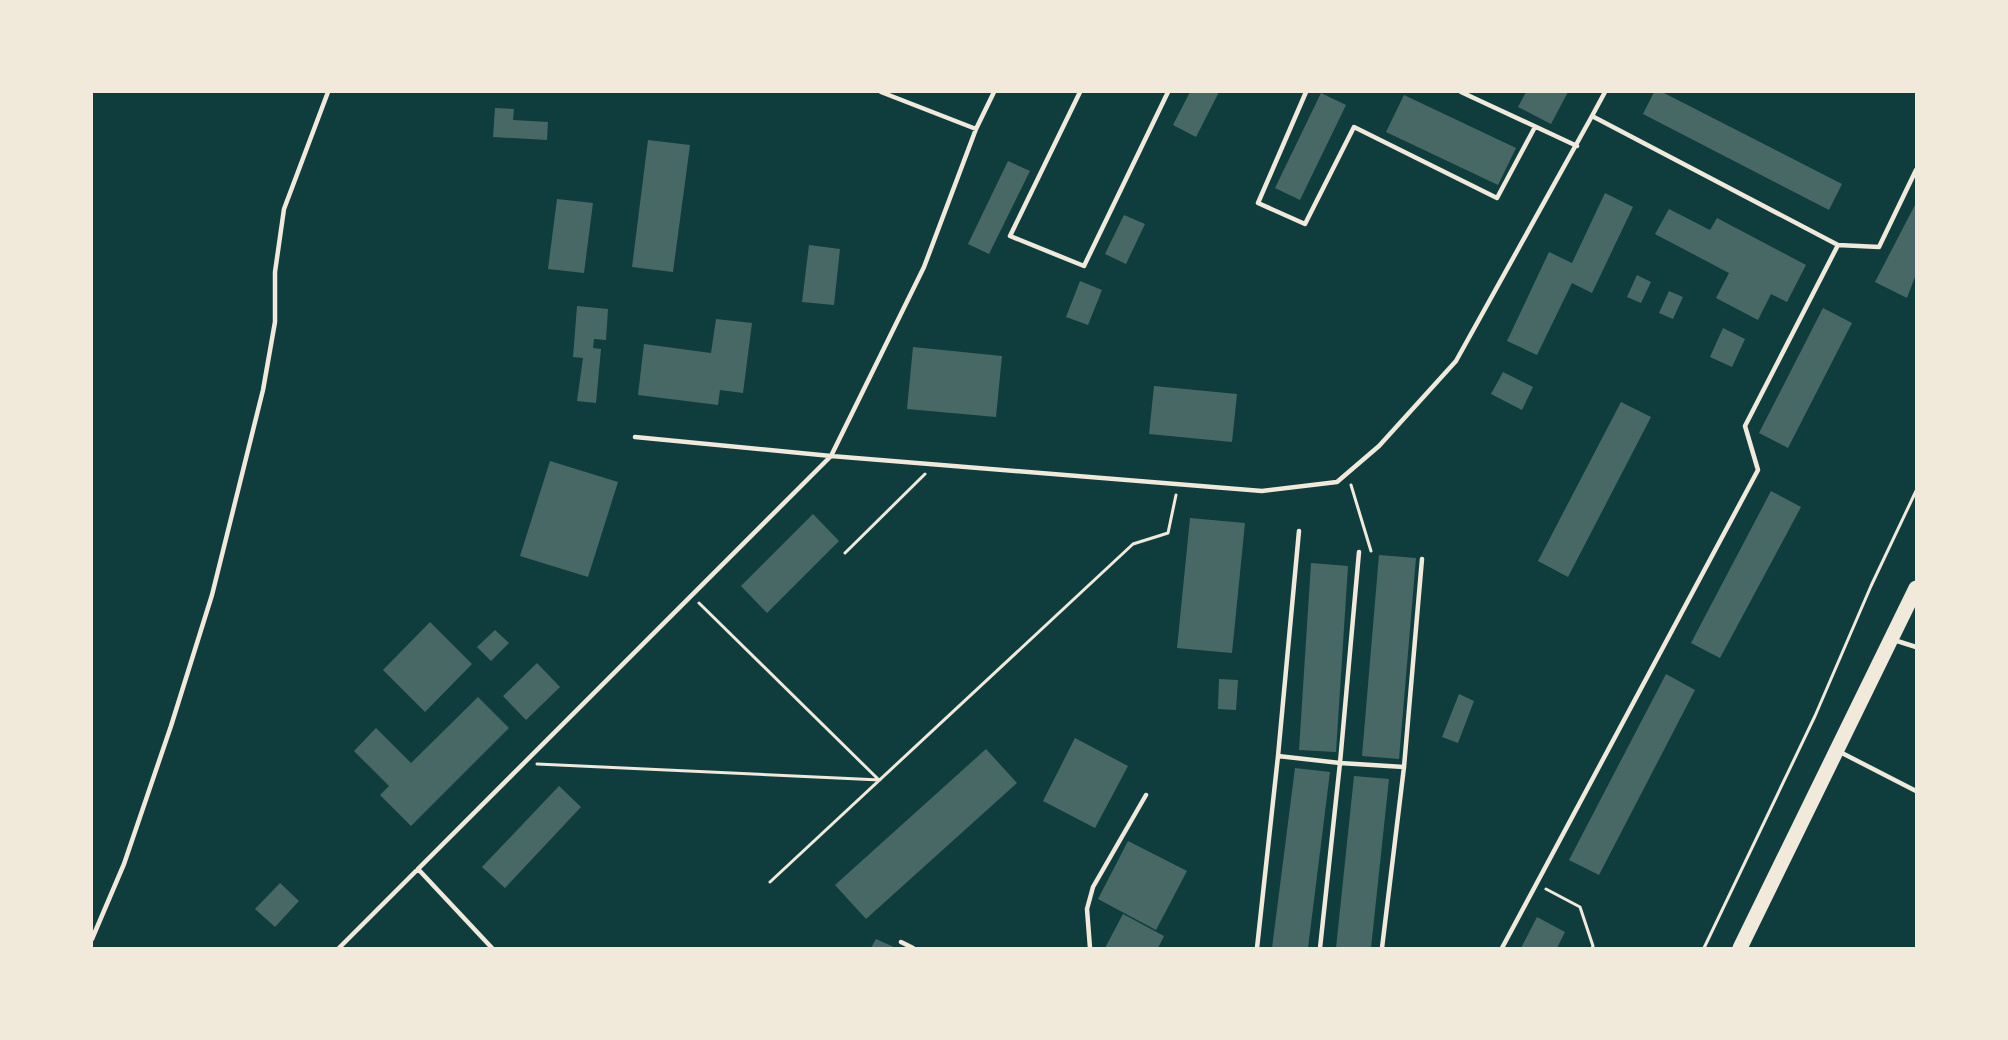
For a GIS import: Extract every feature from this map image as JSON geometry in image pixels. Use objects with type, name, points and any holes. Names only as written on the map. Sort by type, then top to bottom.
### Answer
[{"type":"highway","points":[[1740,948],[1917,588]]},
{"type":"lane","points":[[92,939],[124,864],[212,596],[263,390],[275,322],[276,272],[284,209],[328,92]]},
{"type":"lane","points":[[881,92],[976,129]]},
{"type":"lane","points":[[339,948],[831,456],[924,267],[976,129],[994,92]]},
{"type":"lane","points":[[1080,92],[1010,236],[1084,266],[1168,92]]},
{"type":"lane","points":[[1306,92],[1258,203],[1305,224],[1354,128],[1497,198],[1535,127]]},
{"type":"lane","points":[[1461,92],[1577,146]]},
{"type":"lane","points":[[635,436],[831,456],[1262,491],[1337,482],[1379,446],[1456,361],[1605,92]]},
{"type":"lane","points":[[1592,116],[1838,245],[1879,247],[1917,170]]},
{"type":"lane","points":[[1502,948],[1758,470],[1745,426],[1838,245]]},
{"type":"lane","points":[[1257,948],[1299,531]]},
{"type":"lane","points":[[1320,948],[1359,552]]},
{"type":"lane","points":[[1382,948],[1404,767],[1422,559]]},
{"type":"lane","points":[[1892,640],[1917,647]]},
{"type":"lane","points":[[1837,751],[1917,791]]},
{"type":"lane","points":[[1278,756],[1404,767]]},
{"type":"lane","points":[[1090,948],[1087,909],[1093,887],[1146,795]]},
{"type":"lane","points":[[418,869],[492,948]]},
{"type":"lane","points":[[901,942],[913,948]]},
{"type":"path","points":[[845,553],[935,464]]},
{"type":"path","points":[[1347,474],[1372,550],[1358,572]]},
{"type":"path","points":[[770,882],[1133,544],[1168,533],[1178,484]]},
{"type":"path","points":[[1704,948],[1810,726],[1871,586],[1917,491]]},
{"type":"path","points":[[691,596],[880,780]]},
{"type":"path","points":[[524,763],[880,780]]},
{"type":"path","points":[[1536,884],[1580,907],[1592,948]]},
{"type":"building","points":[[1190,92],[1219,92],[1196,137],[1173,125]]},
{"type":"building","points":[[1526,92],[1568,92],[1551,124],[1518,107]]},
{"type":"building","points":[[1654,92],[1662,92],[1842,184],[1829,210],[1643,114]]},
{"type":"building","points":[[1321,93],[1346,105],[1300,200],[1275,188]]},
{"type":"building","points":[[1404,95],[1516,148],[1498,185],[1386,132]]},
{"type":"building","points":[[495,108],[514,109],[513,120],[548,122],[547,140],[493,137]]},
{"type":"building","points":[[648,140],[690,145],[673,272],[632,267]]},
{"type":"building","points":[[1008,161],[1030,171],[989,254],[968,244]]},
{"type":"building","points":[[1605,193],[1633,207],[1592,293],[1572,283],[1537,355],[1507,341],[1549,252],[1572,263]]},
{"type":"building","points":[[557,199],[593,203],[584,273],[548,269]]},
{"type":"building","points":[[1916,203],[1916,274],[1907,298],[1875,282]]},
{"type":"building","points":[[1669,209],[1710,230],[1717,218],[1806,265],[1787,302],[1771,294],[1758,320],[1716,298],[1729,273],[1655,234]]},
{"type":"building","points":[[1124,215],[1145,224],[1126,264],[1105,254]]},
{"type":"building","points":[[809,245],[840,249],[834,305],[802,302]]},
{"type":"building","points":[[1637,275],[1651,282],[1641,303],[1627,297]]},
{"type":"building","points":[[1080,281],[1102,290],[1088,325],[1066,317]]},
{"type":"building","points":[[1669,291],[1683,297],[1673,319],[1659,313]]},
{"type":"building","points":[[577,306],[608,309],[606,340],[594,339],[593,348],[601,349],[596,403],[577,401],[583,358],[573,357]]},
{"type":"building","points":[[1823,308],[1852,323],[1788,448],[1759,433]]},
{"type":"building","points":[[716,319],[752,323],[743,393],[720,390],[718,405],[638,395],[644,344],[711,353]]},
{"type":"building","points":[[1723,328],[1745,339],[1732,367],[1710,357]]},
{"type":"building","points":[[913,347],[1002,356],[996,417],[907,409]]},
{"type":"building","points":[[1503,372],[1533,387],[1522,410],[1491,394]]},
{"type":"building","points":[[1154,386],[1237,394],[1232,442],[1149,434]]},
{"type":"building","points":[[1621,402],[1651,417],[1568,577],[1538,561]]},
{"type":"building","points":[[550,461],[618,482],[588,577],[520,556]]},
{"type":"building","points":[[1771,491],[1801,507],[1720,658],[1691,643]]},
{"type":"building","points":[[813,514],[839,541],[767,613],[741,586]]},
{"type":"building","points":[[1190,518],[1245,523],[1232,653],[1177,648]]},
{"type":"building","points":[[1379,555],[1416,558],[1399,759],[1362,756]]},
{"type":"building","points":[[1311,563],[1348,566],[1336,752],[1299,750]]},
{"type":"building","points":[[430,622],[472,664],[425,712],[383,670]]},
{"type":"building","points":[[495,630],[509,643],[491,661],[477,647]]},
{"type":"building","points":[[537,663],[560,687],[526,720],[503,696]]},
{"type":"building","points":[[1666,674],[1695,690],[1599,875],[1569,860]]},
{"type":"building","points":[[1219,679],[1238,680],[1236,710],[1218,709]]},
{"type":"building","points":[[1459,694],[1474,701],[1458,743],[1442,737]]},
{"type":"building","points":[[478,697],[509,728],[411,826],[380,795],[389,786],[354,751],[376,728],[411,763]]},
{"type":"building","points":[[1075,738],[1128,766],[1095,828],[1043,801]]},
{"type":"building","points":[[986,749],[1017,783],[866,919],[835,885]]},
{"type":"building","points":[[1295,768],[1330,772],[1308,948],[1272,948]]},
{"type":"building","points":[[1354,776],[1389,779],[1371,948],[1336,948]]},
{"type":"building","points":[[559,786],[581,807],[505,888],[482,867]]},
{"type":"building","points":[[1128,841],[1187,871],[1156,930],[1098,899]]},
{"type":"building","points":[[280,883],[299,901],[275,927],[255,909]]},
{"type":"building","points":[[1123,914],[1164,936],[1158,948],[1105,948]]},
{"type":"building","points":[[1537,917],[1565,932],[1557,948],[1521,948]]},
{"type":"building","points":[[876,939],[896,948],[871,948]]}]
